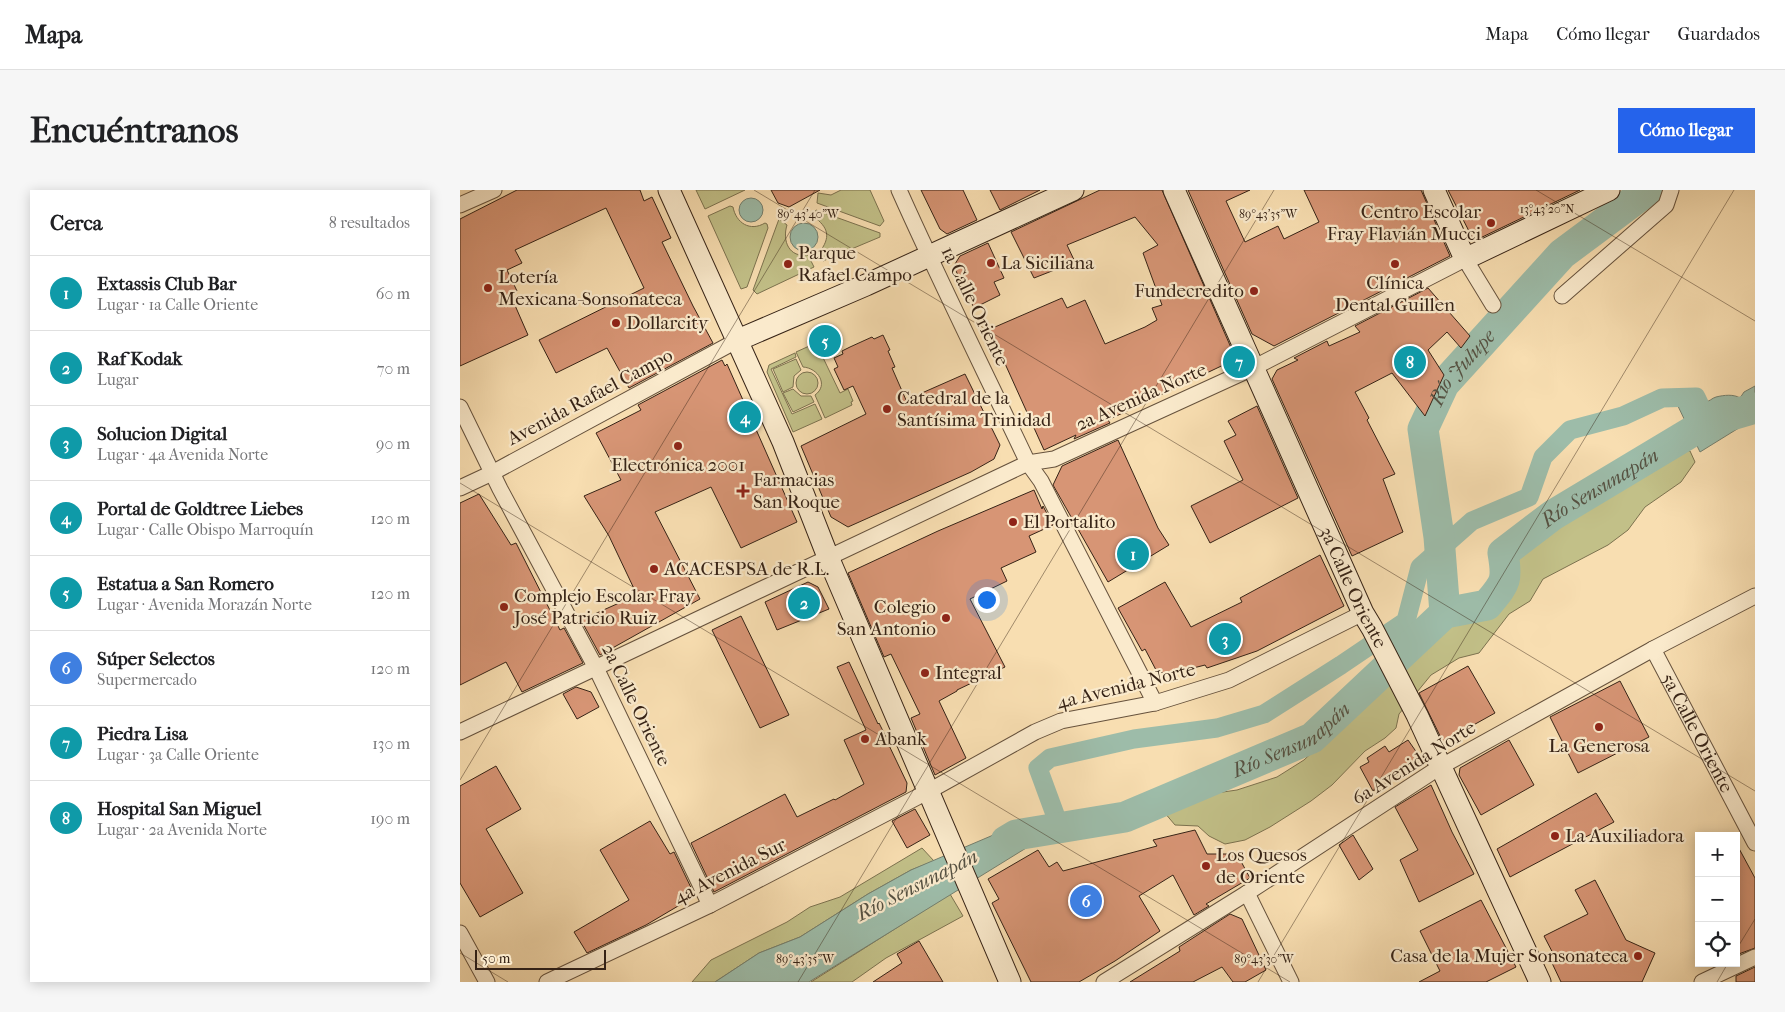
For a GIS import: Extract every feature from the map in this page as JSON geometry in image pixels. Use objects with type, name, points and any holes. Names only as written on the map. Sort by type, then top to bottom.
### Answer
[{"type":"main road","points":[[669,190],[783,442],[828,557],[1010,982]]},
{"type":"main road","points":[[738,340],[866,285],[1073,190]]},
{"type":"main road","name":"3a Calle Oriente","points":[[1174,190],[1368,620],[1417,715],[1540,982]]},
{"type":"main road","points":[[1434,190],[1465,259],[1609,190]]},
{"type":"street","points":[[460,205],[494,190]]},
{"type":"street","name":"1a Calle Oriente","points":[[899,190],[928,255],[1028,463],[1042,481],[1155,703]]},
{"type":"street","points":[[1562,296],[1666,205],[1671,190]]},
{"type":"street","points":[[1465,259],[1493,305]]},
{"type":"street","name":"2a Avenida Norte","points":[[460,732],[1028,463],[1054,459],[1253,368],[1465,259]]},
{"type":"street","name":"Avenida Rafael Campo","points":[[460,488],[492,473],[738,340]]},
{"type":"street","name":"2a Calle Oriente","points":[[460,407],[492,473],[596,668],[710,905]]},
{"type":"street","name":"6a Avenida Norte","points":[[1104,982],[1248,893],[1440,767],[1653,648],[1755,596]]},
{"type":"street","name":"4a Avenida Norte","points":[[929,791],[1015,743],[1061,721],[1155,703],[1230,680],[1368,620]]},
{"type":"street","name":"5a Calle Oriente","points":[[1653,648],[1755,843]]},
{"type":"street","name":"4a Avenida Sur","points":[[547,982],[710,905],[929,791]]},
{"type":"street","points":[[1248,893],[1291,982]]},
{"type":"street","points":[[460,933],[487,982]]},
{"type":"street","points":[[1708,981],[1755,957]]},
{"type":"shaded area","points":[[696,190],[745,190],[705,209]]},
{"type":"shaded area","points":[[841,190],[870,190],[884,221],[880,226],[817,203],[818,193],[831,195]]},
{"type":"shaded area","points":[[730,206],[733,207],[737,218],[744,224],[754,227],[765,223],[768,228],[747,287],[741,289],[708,216]]},
{"type":"shaded area","points":[[816,210],[880,233],[880,237],[823,261],[819,253],[827,237],[825,229],[813,216]]},
{"type":"shaded area","points":[[779,219],[787,225],[786,242],[788,247],[796,254],[808,255],[814,267],[757,294],[753,290]]},
{"type":"shaded area","points":[[816,343],[840,393],[848,389],[853,401],[851,402],[852,405],[825,418],[815,395],[821,387],[820,378],[813,370],[803,367],[796,352]]},
{"type":"shaded area","points":[[795,353],[796,357],[771,369],[792,414],[815,404],[822,419],[793,432],[767,372],[769,365]]},
{"type":"shaded area","points":[[796,359],[801,370],[794,376],[793,387],[783,392],[773,369]]},
{"type":"shaded area","points":[[803,372],[811,372],[818,379],[818,387],[811,394],[803,394],[796,387],[796,379]]},
{"type":"shaded area","points":[[793,389],[801,396],[811,396],[814,402],[793,412],[783,393]]},
{"type":"shaded area","points":[[1674,447],[1690,451],[1695,462],[1681,482],[1645,507],[1628,530],[1608,545],[1543,579],[1530,601],[1509,614],[1479,653],[1459,658],[1431,675],[1399,714],[1396,728],[1365,751],[1332,785],[1311,801],[1270,827],[1245,840],[1225,844],[1209,836],[1198,826],[1175,825],[1164,812],[1209,794],[1237,790],[1277,777],[1304,760],[1374,694],[1413,652],[1446,624],[1461,619],[1484,617],[1504,599],[1524,549],[1556,524]]},
{"type":"shaded area","points":[[922,848],[934,861],[911,870],[868,894],[800,937],[759,953],[715,982],[692,982],[711,960],[787,922],[810,907],[840,897]]},
{"type":"shaded area","points":[[950,894],[963,916],[886,958],[852,982],[811,982]]},
{"type":"water","points":[[751,198],[759,202],[763,210],[759,218],[751,222],[743,218],[739,210],[743,202]]},
{"type":"water","points":[[804,223],[814,227],[818,237],[814,247],[804,251],[794,247],[790,237],[794,227]]},
{"type":"water","points":[[1755,386],[1755,414],[1742,426],[1700,452],[1676,402],[1706,402],[1726,395],[1740,398],[1744,392]]},
{"type":"water","points":[[1021,821],[1045,830],[1044,837],[809,982],[715,982],[759,953],[800,937],[868,894],[911,870]]},
{"type":"building","points":[[517,190],[640,190],[644,201],[652,197],[671,238],[662,242],[713,343],[629,388],[607,348],[556,373],[539,340],[644,288],[606,208],[515,250],[522,263],[507,270],[517,291],[510,294],[528,335],[460,366],[460,219]]},
{"type":"building","points":[[771,190],[820,190],[789,207],[778,203]]},
{"type":"building","points":[[921,190],[963,190],[977,220],[947,234],[940,229]]},
{"type":"building","points":[[990,190],[1040,190],[1000,210]]},
{"type":"building","points":[[1100,190],[1162,190],[1236,359],[1108,420],[1110,423],[1074,439],[1076,435],[1044,450],[988,330],[1062,298],[1067,308],[1085,300],[1105,344],[1157,320],[1152,308],[1162,305],[1143,253],[1158,245],[1135,217],[1067,245],[1075,262],[1034,278],[1011,232]]},
{"type":"building","points":[[1188,190],[1250,190],[1226,201],[1245,242],[1278,226],[1284,239],[1319,222],[1304,190],[1421,190],[1450,256],[1274,346],[1252,334]]},
{"type":"building","name":"Centro Escolar Fray Flavián Mucci","points":[[1448,190],[1580,190],[1474,241]]},
{"type":"building","points":[[988,243],[1004,278],[994,282],[1000,295],[974,308],[955,269],[955,264],[960,256]]},
{"type":"building","points":[[1428,288],[1470,336],[1461,348],[1447,332],[1428,350],[1444,375],[1425,416],[1392,373],[1355,392],[1395,474],[1383,479],[1403,532],[1352,556],[1272,379],[1277,370],[1298,360],[1294,358],[1327,341],[1329,346],[1360,332],[1355,326]]},
{"type":"building","points":[[883,335],[895,367],[892,368],[906,400],[965,374],[1000,445],[994,459],[971,472],[848,527],[831,517],[801,446],[866,414],[853,386],[844,390],[834,369],[838,367],[834,358],[843,354],[842,351],[850,347],[872,337],[874,339]]},
{"type":"building","points":[[722,360],[725,366],[727,364],[797,522],[741,548],[711,487],[655,512],[700,599],[600,655],[581,620],[637,595],[609,536],[584,496],[621,480],[596,433],[641,410],[638,405]]},
{"type":"building","points":[[1257,406],[1298,498],[1210,543],[1191,506],[1243,480],[1224,441],[1236,435],[1228,421]]},
{"type":"building","points":[[1118,440],[1158,528],[1169,545],[1108,582],[1053,485],[1062,466]]},
{"type":"building","points":[[1034,490],[1042,509],[1043,506],[1053,525],[1029,536],[1036,552],[1001,568],[1007,581],[970,599],[1005,667],[957,690],[939,701],[966,758],[935,775],[911,718],[920,714],[891,654],[884,657],[848,573],[938,531]]},
{"type":"building","name":"Complejo Escolar Fray José Patricio Ruiz","points":[[479,494],[511,545],[516,543],[560,630],[564,628],[583,663],[522,692],[506,662],[460,685],[460,503]]},
{"type":"building","points":[[1320,555],[1344,606],[1257,651],[1207,668],[1205,665],[1170,674],[1156,670],[1145,649],[1142,651],[1118,608],[1165,582],[1191,627],[1242,602],[1240,598]]},
{"type":"building","points":[[808,582],[818,587],[829,609],[777,630],[765,602]]},
{"type":"building","points":[[741,616],[789,715],[760,728],[712,630]]},
{"type":"building","points":[[849,662],[907,783],[906,792],[714,892],[691,843],[785,794],[797,817],[835,800],[864,784],[844,740],[866,730],[837,667]]},
{"type":"building","points":[[1468,666],[1495,713],[1443,742],[1419,693]]},
{"type":"building","name":"La Generosa","points":[[1620,681],[1649,737],[1578,773],[1550,717]]},
{"type":"building","points":[[576,687],[591,692],[599,707],[577,719],[563,694]]},
{"type":"building","points":[[1408,740],[1422,760],[1373,791],[1360,767],[1369,762],[1367,758],[1385,746],[1389,752]]},
{"type":"building","points":[[1509,740],[1534,785],[1481,815],[1459,775],[1460,768]]},
{"type":"building","points":[[496,766],[521,809],[486,829],[523,893],[480,917],[460,883],[460,786]]},
{"type":"building","points":[[1431,785],[1452,832],[1474,874],[1419,902],[1400,860],[1418,850],[1395,807]]},
{"type":"building","name":"La Auxiliadora","points":[[1596,793],[1614,822],[1510,877],[1497,849]]},
{"type":"building","points":[[915,809],[930,835],[907,848],[892,821]]},
{"type":"building","points":[[650,821],[670,854],[674,852],[695,896],[646,925],[587,953],[574,932],[629,900],[600,850]]},
{"type":"building","points":[[1195,830],[1207,854],[1237,854],[1250,878],[1206,904],[1209,906],[1194,915],[1173,875],[1139,896],[1160,931],[1079,982],[1031,982],[992,903],[999,899],[988,879],[1038,850],[1049,867],[1057,862],[1063,871],[1157,846],[1153,840]]},
{"type":"building","points":[[1353,835],[1373,869],[1359,880],[1339,845]]},
{"type":"building","points":[[1740,850],[1755,878],[1755,948],[1740,954]]},
{"type":"building","points":[[1595,880],[1626,940],[1655,953],[1642,982],[1561,982],[1552,963],[1557,961],[1544,936],[1588,914],[1575,890]]},
{"type":"building","points":[[1481,900],[1516,967],[1486,982],[1419,982],[1440,971],[1420,931]]},
{"type":"building","points":[[1230,914],[1242,919],[1266,970],[1245,982],[1233,982],[1222,967],[1193,982],[1130,982],[1180,951],[1179,947]]},
{"type":"building","points":[[919,941],[943,982],[873,982],[902,963],[897,954]]},
{"type":"building","points":[[1755,967],[1755,982],[1736,982],[1736,976]]},
{"type":"waterway","name":"Río Julupe","points":[[1445,613],[1439,537],[1423,429],[1444,384],[1562,254],[1648,190]]},
{"type":"waterway","points":[[1060,828],[1038,768],[1050,758],[1134,739],[1217,728],[1264,714],[1406,621],[1420,567],[1472,521],[1529,497],[1543,457],[1570,430],[1623,416],[1662,398],[1696,397],[1708,422]]},
{"type":"waterway","name":"Río Sensunapán","points":[[1006,841],[1016,835],[1125,817],[1312,738],[1445,613],[1487,605],[1504,582],[1503,553],[1553,515],[1708,422],[1755,408]]},
{"type":"place","name":"Centro Escolar Fray Flavián Mucci","points":[[1491,223]]},
{"type":"place","name":"La Siciliana","points":[[991,263]]},
{"type":"place","name":"Parque Rafael Campo","points":[[788,264]]},
{"type":"place","name":"Clínica Dental Guillen","points":[[1395,264]]},
{"type":"place","name":"Lotería Mexicana-Sonsonateca","points":[[488,288]]},
{"type":"place","name":"Fundecredito","points":[[1254,291]]},
{"type":"place","name":"Dollarcity","points":[[616,323]]},
{"type":"place","name":"Estatua a San Romero","points":[[825,341]]},
{"type":"place","name":"Piedra Lisa","points":[[1239,362]]},
{"type":"place","name":"Hospital San Miguel","points":[[1410,362]]},
{"type":"place","name":"Catedral de la Santísima Trinidad","points":[[887,409]]},
{"type":"place","name":"Portal de Goldtree Liebes","points":[[745,417]]},
{"type":"place","name":"Electrónica 2001","points":[[678,446]]},
{"type":"place","name":"Farmacias San Roque","points":[[743,491]]},
{"type":"place","name":"El Portalito","points":[[1013,522]]},
{"type":"place","name":"Extassis Club Bar","points":[[1133,554]]},
{"type":"place","name":"ACACESPSA de R.L.","points":[[654,569]]},
{"type":"place","name":"Raf Kodak","points":[[804,603]]},
{"type":"place","name":"Complejo Escolar Fray José Patricio Ruiz","points":[[504,607]]},
{"type":"place","name":"Colegio San Antonio","points":[[946,618]]},
{"type":"place","name":"Solucion Digital","points":[[1225,639]]},
{"type":"place","name":"Integral","points":[[925,673]]},
{"type":"place","name":"La Generosa","points":[[1599,727]]},
{"type":"place","name":"Abank","points":[[865,739]]},
{"type":"place","name":"La Auxiliadora","points":[[1555,836]]},
{"type":"place","name":"Los Quesos de Oriente","points":[[1206,866]]},
{"type":"place","name":"Súper Selectos","points":[[1086,901]]},
{"type":"place","name":"Casa de la Mujer Sonsonateca","points":[[1638,956]]}]
